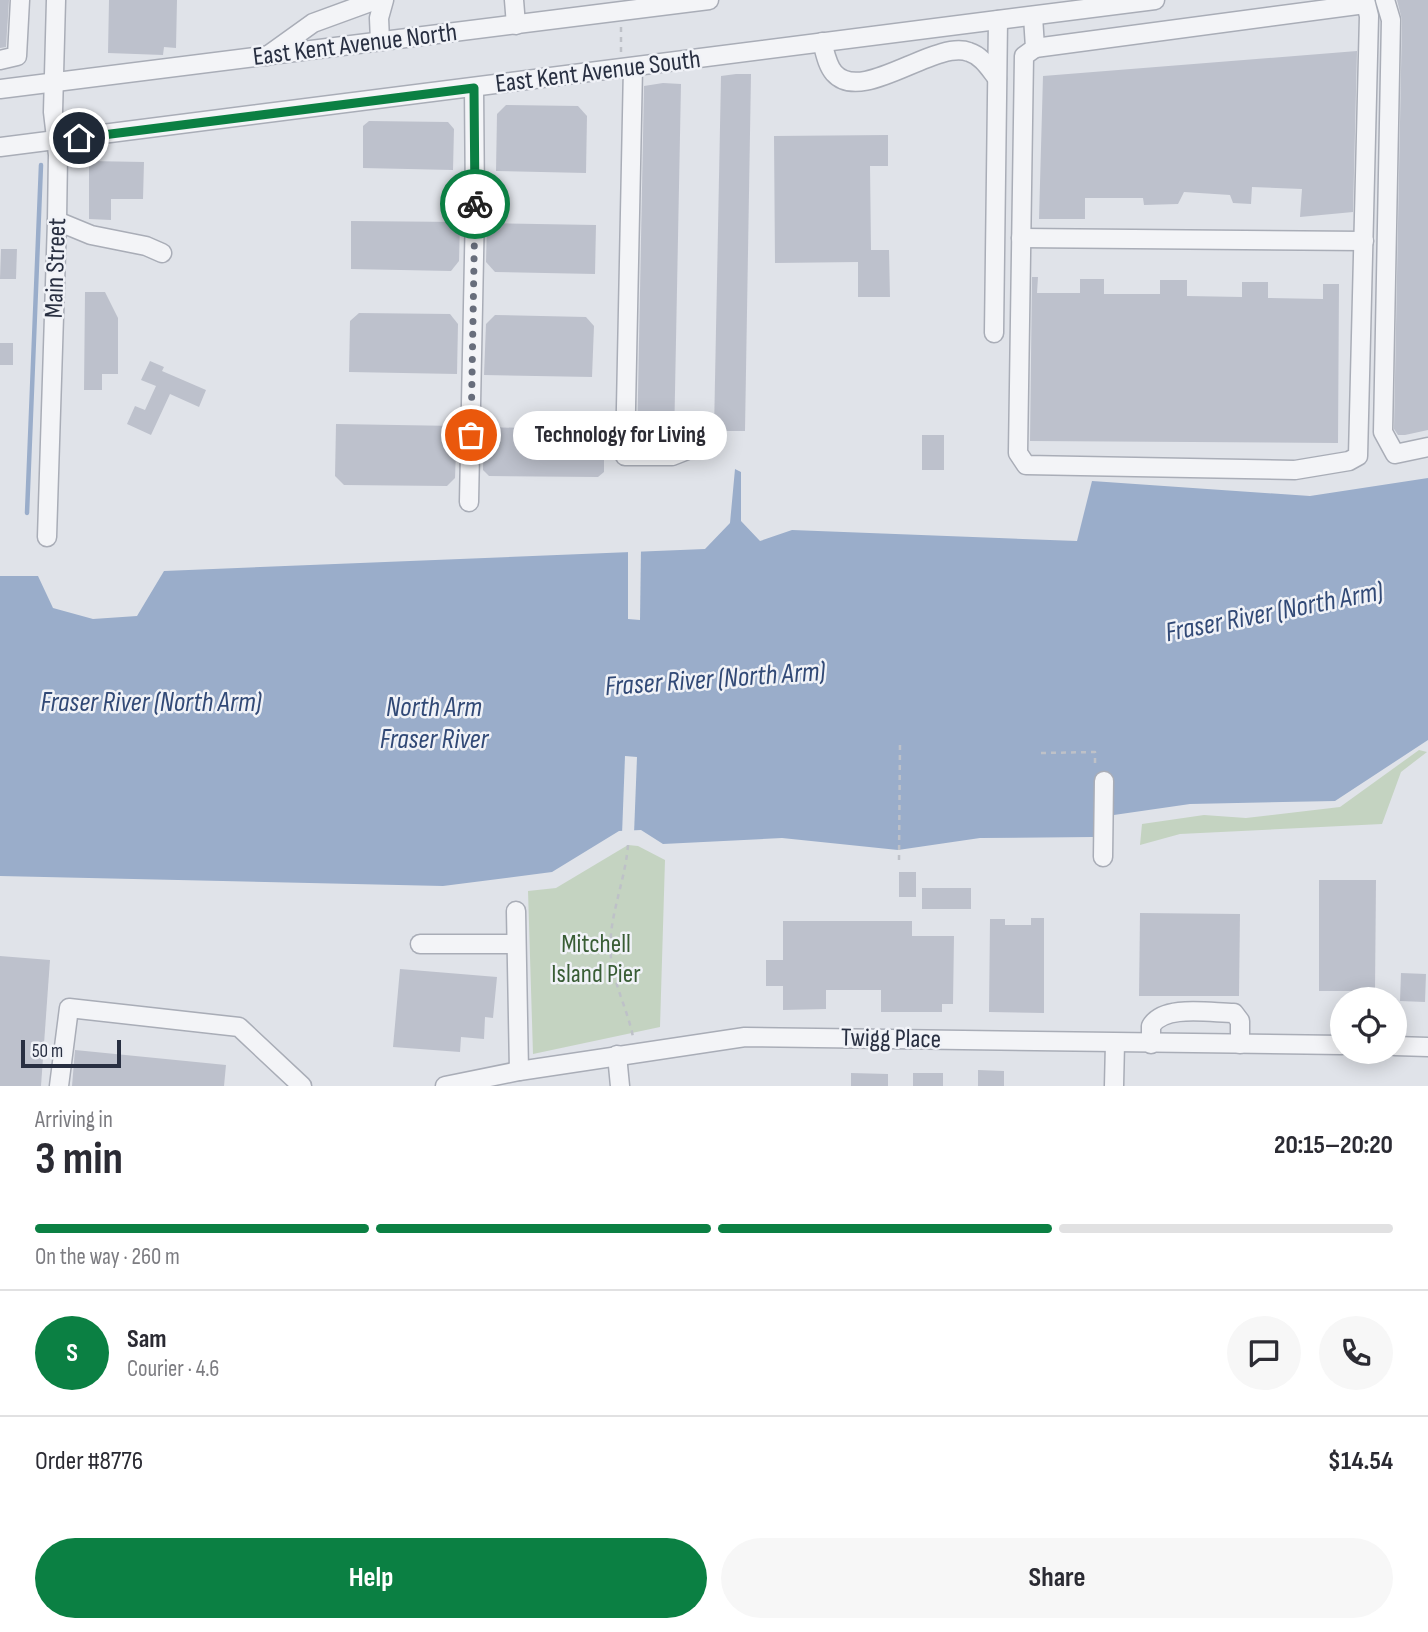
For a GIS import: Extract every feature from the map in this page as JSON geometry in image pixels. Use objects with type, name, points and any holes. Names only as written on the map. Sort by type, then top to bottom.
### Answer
[{"type":"street","points":[[0,60],[17,56],[20,0]]},
{"type":"street","name":"Main Street","points":[[47,537],[57,221],[58,155],[54,141],[53,83],[56,0]]},
{"type":"street","points":[[267,56],[313,23],[376,0]]},
{"type":"street","points":[[380,41],[379,18],[384,0]]},
{"type":"street","points":[[514,0],[516,25]]},
{"type":"street","name":"East Kent Avenue North","points":[[0,89],[516,25],[578,8],[709,0]]},
{"type":"street","name":"East Kent Avenue South","points":[[0,147],[1155,0]]},
{"type":"street","points":[[1385,0],[1391,20],[1383,432],[1395,454],[1428,447]]},
{"type":"street","points":[[1365,2],[1369,16],[1358,456],[1349,461],[1295,470],[1026,465],[1017,453],[1024,56],[1035,48],[1365,2]]},
{"type":"street","points":[[1033,16],[1035,48]]},
{"type":"street","points":[[994,333],[998,20]]},
{"type":"street","points":[[822,42],[834,72],[849,81],[872,79],[958,50],[974,53],[997,78]]},
{"type":"street","points":[[627,68],[625,456],[673,456],[695,447]]},
{"type":"street","points":[[469,502],[475,208],[474,88]]},
{"type":"street","points":[[57,221],[91,235],[146,246],[162,253]]},
{"type":"street","points":[[1021,238],[1364,241]]},
{"type":"street","points":[[1099,780],[1103,857]]},
{"type":"street","points":[[516,911],[519,1071]]},
{"type":"street","points":[[420,944],[516,944]]},
{"type":"street","points":[[59,1086],[69,1008],[239,1027],[302,1086]]},
{"type":"street","points":[[1151,1044],[1150,1026],[1157,1018],[1180,1013],[1234,1013],[1240,1021],[1240,1044]]},
{"type":"street","name":"Twigg Place","points":[[444,1086],[617,1055],[745,1037],[1330,1045]]},
{"type":"street","points":[[1114,1086],[1115,1043]]},
{"type":"street","points":[[1407,1046],[1428,1047]]},
{"type":"street","points":[[617,1055],[620,1086]]},
{"type":"path","points":[[619,7],[627,68]]},
{"type":"path","points":[[898,860],[900,743]]},
{"type":"path","points":[[1041,753],[1096,752],[1099,780]]},
{"type":"path","points":[[628,845],[626,866],[611,922],[611,960],[633,1041]]},
{"type":"green space","points":[[1419,750],[1427,752],[1401,772],[1382,824],[1180,834],[1140,845],[1142,824],[1204,815],[1246,818],[1340,807]]},
{"type":"green space","name":"Mitchell Island Pier","points":[[628,845],[638,846],[665,860],[660,1027],[533,1054],[528,891],[556,888]]},
{"type":"water","name":"North Arm Fraser River","points":[[735,469],[741,472],[741,521],[760,541],[792,530],[1077,541],[1092,481],[1310,496],[1428,478],[1428,740],[1335,801],[1190,804],[1100,817],[1093,837],[980,838],[898,850],[782,838],[663,844],[641,830],[619,831],[552,872],[443,886],[0,876],[0,576],[38,576],[53,608],[93,619],[137,616],[164,571],[705,549],[730,523]]},
{"type":"pier","points":[[628,548],[641,548],[640,620],[628,619]]},
{"type":"pier","points":[[625,756],[637,757],[634,834],[622,835]]},
{"type":"building","points":[[0,0],[9,0],[6,47],[0,48]]},
{"type":"building","points":[[109,0],[177,0],[176,48],[164,47],[163,55],[108,53]]},
{"type":"building","points":[[1397,0],[1428,0],[1428,430],[1405,435],[1398,435],[1394,429],[1402,20]]},
{"type":"building","points":[[1357,51],[1353,212],[1300,217],[1302,189],[1252,187],[1251,204],[1233,203],[1230,195],[1184,192],[1178,204],[1144,205],[1143,198],[1085,198],[1085,219],[1039,219],[1043,76]]},
{"type":"building","points":[[751,74],[745,431],[714,431],[721,76]]},
{"type":"building","points":[[681,84],[674,443],[637,445],[644,86]]},
{"type":"building","points":[[506,105],[578,106],[587,116],[586,173],[496,171],[497,114]]},
{"type":"building","points":[[369,121],[448,122],[454,129],[453,170],[363,168],[363,126]]},
{"type":"building","points":[[888,135],[888,166],[870,166],[871,250],[889,250],[890,297],[858,297],[858,262],[775,263],[774,136]]},
{"type":"building","points":[[89,161],[144,162],[143,199],[111,199],[111,220],[89,219]]},
{"type":"building","points":[[351,221],[460,222],[459,261],[451,271],[351,269]]},
{"type":"building","points":[[487,223],[596,225],[595,274],[495,272],[486,262]]},
{"type":"building","points":[[1,249],[17,249],[16,279],[0,279]]},
{"type":"building","points":[[1032,277],[1038,277],[1037,293],[1080,293],[1080,279],[1104,279],[1104,294],[1160,294],[1160,280],[1187,280],[1187,296],[1242,297],[1242,282],[1268,282],[1268,298],[1323,299],[1323,284],[1339,284],[1338,443],[1030,441]]},
{"type":"building","points":[[85,292],[105,292],[118,318],[118,374],[102,374],[102,390],[84,390]]},
{"type":"building","points":[[359,313],[450,314],[458,324],[457,374],[349,372],[350,321]]},
{"type":"building","points":[[495,315],[586,317],[594,326],[592,377],[484,375],[486,324]]},
{"type":"building","points":[[0,343],[13,343],[13,365],[0,365]]},
{"type":"building","points":[[150,361],[164,367],[162,371],[206,390],[199,407],[170,394],[151,435],[127,424],[135,406],[145,410],[156,386],[141,380]]},
{"type":"building","points":[[336,424],[457,426],[455,478],[447,486],[344,485],[335,476]]},
{"type":"building","points":[[484,427],[604,430],[604,472],[598,477],[489,476],[483,470]]},
{"type":"building","points":[[922,435],[944,435],[944,470],[922,470]]},
{"type":"building","points":[[899,872],[916,872],[916,897],[899,897]]},
{"type":"building","points":[[1319,880],[1376,880],[1375,987],[1330,987],[1330,991],[1319,991]]},
{"type":"building","points":[[922,888],[971,888],[971,909],[922,909]]},
{"type":"building","points":[[1140,913],[1240,914],[1239,996],[1139,996]]},
{"type":"building","points":[[1031,918],[1044,918],[1044,1013],[989,1012],[990,919],[1005,919],[1005,925],[1031,925]]},
{"type":"building","points":[[783,921],[912,921],[912,936],[954,936],[953,1004],[942,1004],[942,1012],[881,1012],[881,990],[826,990],[826,1009],[783,1010],[783,986],[766,986],[766,960],[783,960]]},
{"type":"building","points":[[0,956],[50,960],[41,1086],[0,1086]]},
{"type":"building","points":[[400,969],[497,977],[493,1018],[485,1017],[484,1039],[461,1037],[460,1052],[393,1047]]},
{"type":"building","points":[[1401,973],[1426,974],[1425,1002],[1407,1001],[1407,987],[1400,987]]},
{"type":"building","points":[[75,1050],[226,1065],[224,1086],[72,1086]]},
{"type":"building","points":[[978,1070],[1004,1071],[1004,1086],[978,1086]]},
{"type":"building","points":[[851,1073],[888,1074],[888,1086],[851,1086]]},
{"type":"building","points":[[913,1073],[943,1073],[943,1086],[913,1086]]},
{"type":"waterway","points":[[27,513],[41,165]]},
{"type":"way so far","points":[[471,435],[475,204]]},
{"type":"place","name":"Technology for Living","points":[[471,435]]},
{"type":"route","points":[[79,138],[474,88],[475,204]]},
{"type":"water label","name":"Fraser River (North Arm)","points":[[1274,612]]},
{"type":"water label","name":"Fraser River (North Arm)","points":[[715,679]]},
{"type":"water label","name":"Fraser River (North Arm)","points":[[151,702]]}]
